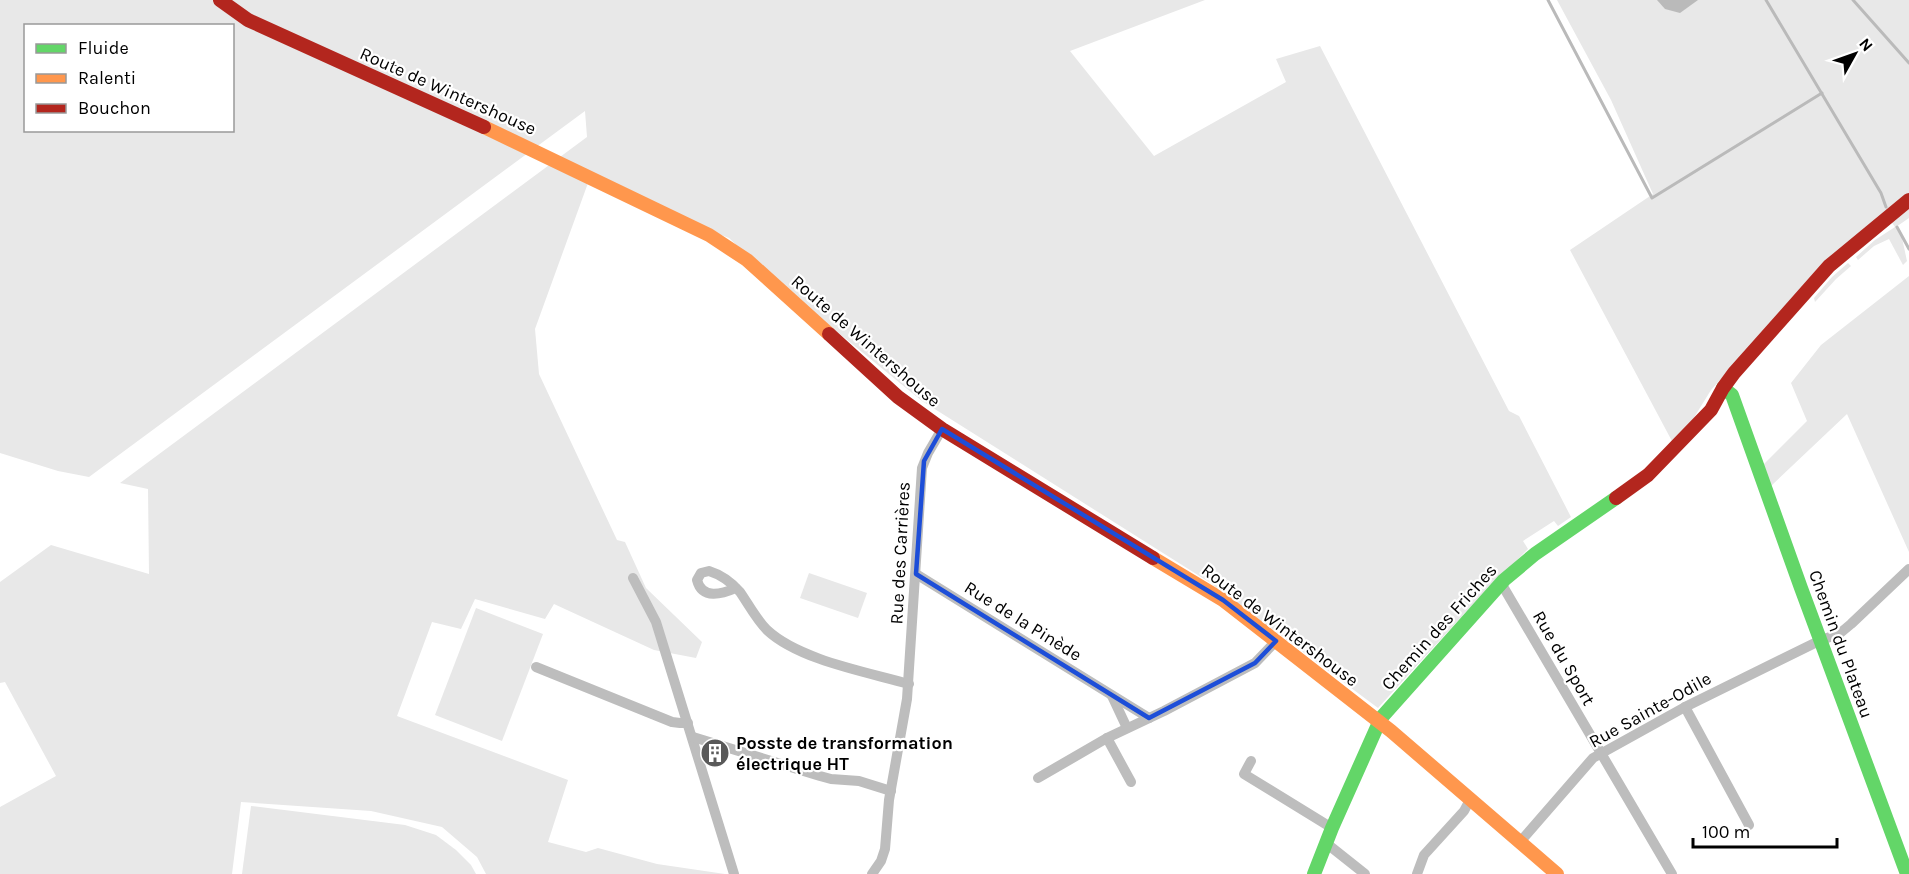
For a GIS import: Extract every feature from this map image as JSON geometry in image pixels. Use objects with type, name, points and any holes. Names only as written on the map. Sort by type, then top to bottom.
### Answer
[{"type":"street","name":"Route de Wintershouse","points":[[220,0],[248,20],[513,140],[709,235],[747,260],[898,397],[942,429],[1223,600],[1378,721],[1557,874]]},
{"type":"street","name":"Chemin des Friches","points":[[1314,874],[1378,721],[1501,583],[1534,554],[1648,475],[1711,410],[1734,373],[1829,266],[1909,200]]},
{"type":"street","name":"Chemin du Plateau","points":[[1723,388],[1732,395],[1907,874]]},
{"type":"street","name":"Rue des Carrières","points":[[872,874],[881,861],[885,849],[891,791],[909,684],[922,468],[942,429]]},
{"type":"street","name":"Rue Sainte-Odile","points":[[1520,842],[1593,758],[1600,753],[1685,707],[1821,640],[1839,634],[1909,569]]},
{"type":"street","name":"Rue de la Pinède","points":[[916,574],[1149,718]]},
{"type":"street","points":[[633,578],[656,622],[734,874]]},
{"type":"street","name":"Rue du Sport","points":[[1501,583],[1672,874]]},
{"type":"street","points":[[736,588],[763,626],[780,640],[827,661],[909,684]]},
{"type":"street","points":[[1038,778],[1107,738],[1255,663],[1276,641]]},
{"type":"street","points":[[536,667],[672,722],[688,723]]},
{"type":"street","points":[[1112,696],[1127,728]]},
{"type":"street","points":[[1685,707],[1749,825]]},
{"type":"street","points":[[693,736],[820,777],[859,782],[891,791]]},
{"type":"street","points":[[1107,738],[1131,782]]},
{"type":"street","points":[[1251,761],[1245,774],[1332,828]]},
{"type":"street","points":[[1417,874],[1424,855],[1464,811],[1470,798]]},
{"type":"street","points":[[1326,843],[1365,874]]},
{"type":"highlighted area","points":[[942,429],[1223,600],[1276,641],[1255,663],[1149,718],[916,574],[924,461]]},
{"type":"shaded area","points":[[0,0],[1205,0],[1070,51],[1154,156],[1286,82],[1276,59],[1320,46],[1509,411],[1519,416],[1571,517],[1558,526],[1554,521],[1523,541],[1528,549],[1464,614],[1378,708],[1209,582],[922,401],[770,277],[729,238],[588,183],[535,329],[539,374],[617,540],[625,542],[646,588],[702,642],[696,658],[654,650],[554,604],[545,619],[475,599],[461,629],[432,622],[397,716],[568,780],[548,842],[586,852],[598,848],[657,864],[725,874],[486,874],[477,857],[442,827],[371,811],[241,802],[232,874],[0,874],[0,807],[56,776],[5,682],[0,683],[0,582],[51,545],[149,574],[148,489],[120,483],[587,137],[585,111],[89,477],[58,471],[0,453]]},
{"type":"shaded area","points":[[1557,0],[1909,0],[1909,218],[1896,227],[1902,238],[1907,261],[1903,265],[1889,239],[1874,246],[1858,260],[1856,257],[1875,240],[1895,227],[1890,220],[1824,263],[1711,390],[1690,424],[1673,443],[1570,250],[1653,194],[1611,100]]},
{"type":"shaded area","points":[[1657,0],[1698,0],[1680,13],[1665,9]]},
{"type":"shaded area","points":[[1848,263],[1851,266],[1815,302],[1814,298]]},
{"type":"shaded area","points":[[1909,276],[1909,552],[1847,414],[1771,486],[1763,465],[1807,421],[1791,383],[1821,345]]},
{"type":"shaded area","points":[[809,573],[867,593],[858,618],[800,598]]},
{"type":"shaded area","points":[[476,608],[543,634],[502,741],[435,715]]},
{"type":"shaded area","points":[[251,806],[405,825],[436,835],[456,850],[471,865],[476,874],[242,874]]},
{"type":"waterway","points":[[1548,0],[1652,198],[1822,93]]},
{"type":"waterway","points":[[1766,0],[1881,193],[1886,207]]},
{"type":"waterway","points":[[1853,0],[1909,63]]},
{"type":"waterway","points":[[1897,227],[1909,249]]},
{"type":"traffic: fast","points":[[1723,388],[1732,395],[1907,874]]},
{"type":"traffic: fast","points":[[1314,874],[1381,718],[1504,580],[1535,554],[1616,498]]},
{"type":"traffic: slow","points":[[484,127],[709,235],[747,260],[829,334]]},
{"type":"traffic: slow","points":[[1153,558],[1223,600],[1391,731],[1557,874]]},
{"type":"traffic: jam","points":[[220,0],[248,20],[484,127]]},
{"type":"traffic: jam","points":[[1616,498],[1648,475],[1711,410],[1734,373],[1829,266],[1909,200]]},
{"type":"traffic: jam","points":[[829,334],[898,397],[942,429],[1153,558]]},
{"type":"place","name":"Posste de transformation électrique HT","points":[[715,753]]}]
